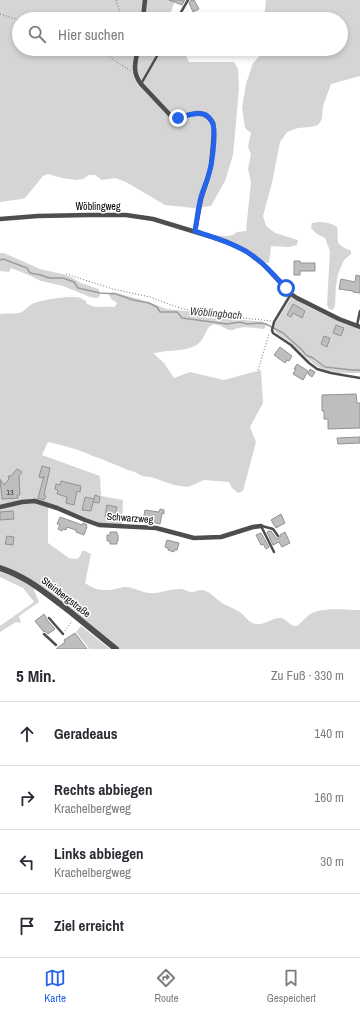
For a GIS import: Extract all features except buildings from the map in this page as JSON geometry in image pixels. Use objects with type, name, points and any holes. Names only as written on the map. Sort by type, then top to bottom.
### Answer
[{"type":"street","points":[[144,12],[145,0]]},
{"type":"street","points":[[137,56],[134,73],[138,80],[172,117],[178,118],[198,113],[210,118],[213,123],[214,130],[210,166],[201,199],[195,231]]},
{"type":"street","name":"Wöblingweg","points":[[0,219],[38,216],[126,215],[153,219],[195,231],[227,242],[246,251],[263,264],[291,294],[339,319],[359,326]]},
{"type":"street","name":"Schwarzweg","points":[[0,507],[22,502],[35,501],[99,525],[156,528],[194,538],[221,537],[261,526]]},
{"type":"street","name":"Steinbergstraße","points":[[0,568],[19,576],[45,592],[116,649]]},
{"type":"lane","points":[[181,12],[188,0]]},
{"type":"lane","points":[[141,84],[156,56]]},
{"type":"lane","points":[[291,294],[272,326],[272,330],[275,335],[291,345],[309,363],[318,369],[360,378]]},
{"type":"lane","points":[[359,326],[360,311]]},
{"type":"lane","points":[[261,526],[273,529],[278,536]]},
{"type":"lane","points":[[261,526],[274,552]]},
{"type":"lane","points":[[49,618],[63,634]]},
{"type":"lane","points":[[44,634],[56,645]]},
{"type":"path","points":[[116,0],[120,12]]},
{"type":"path","points":[[0,14],[12,18]]},
{"type":"path","points":[[108,56],[134,73]]},
{"type":"path","points":[[66,274],[106,287],[150,297],[180,308],[217,315],[270,320],[274,322]]},
{"type":"path","points":[[258,370],[268,334],[272,330]]},
{"type":"shaded area","points":[[0,0],[175,0],[171,12],[12,12],[12,56],[186,56],[189,62],[234,62],[238,69],[239,89],[233,155],[225,181],[211,206],[194,208],[165,205],[126,182],[115,178],[102,180],[95,175],[89,175],[83,179],[76,180],[48,174],[43,176],[25,198],[0,202]]},
{"type":"shaded area","points":[[266,0],[360,0],[360,76],[331,84],[323,106],[322,119],[318,125],[298,128],[287,132],[280,142],[272,183],[263,216],[266,226],[275,233],[298,240],[297,245],[289,247],[271,246],[269,263],[264,262],[247,250],[212,235],[226,236],[233,235],[237,232],[246,231],[251,182],[248,169],[251,154],[248,147],[251,133],[245,128],[242,108],[246,84],[253,63],[260,56],[348,56],[348,12],[265,12]]},
{"type":"shaded area","points":[[312,223],[328,223],[337,227],[339,244],[351,251],[351,254],[344,260],[338,274],[335,306],[333,310],[329,309],[327,305],[330,251],[325,238],[317,234],[311,228]]},
{"type":"shaded area","points":[[0,253],[4,253],[40,269],[71,277],[81,283],[99,289],[100,296],[97,298],[90,297],[63,286],[41,281],[11,268],[9,272],[0,271]]},
{"type":"shaded area","points":[[113,292],[167,309],[196,312],[203,317],[264,322],[266,325],[263,329],[244,327],[231,330],[217,325],[212,325],[208,328],[200,342],[195,346],[153,353],[164,363],[174,378],[190,372],[224,380],[261,370],[263,403],[250,427],[256,442],[243,491],[238,493],[232,488],[229,482],[204,480],[188,487],[174,485],[151,477],[142,476],[63,445],[48,442],[42,455],[100,476],[101,496],[123,500],[122,525],[99,524],[36,500],[0,506],[0,314],[22,312],[36,302],[76,297],[86,301],[87,304],[94,306],[114,307],[117,304],[109,295]]},
{"type":"shaded area","points":[[292,296],[307,306],[360,328],[360,373],[337,372],[320,368],[312,363],[295,346],[275,331],[275,323]]},
{"type":"shaded area","points":[[35,503],[48,507],[48,543],[69,558],[77,559],[82,551],[91,554],[85,583],[93,588],[104,590],[128,587],[153,593],[180,589],[190,592],[202,590],[210,593],[224,604],[239,611],[249,621],[255,624],[262,624],[281,618],[296,626],[310,614],[317,611],[329,609],[360,610],[360,649],[119,649],[46,591],[0,566],[0,509],[22,504]]},
{"type":"shaded area","points":[[0,572],[19,578],[35,588],[34,590],[39,602],[19,616],[21,623],[16,622],[0,632],[0,626],[34,602],[23,588],[0,577]]},
{"type":"shaded area","points":[[81,626],[110,649],[89,649],[76,632]]},
{"type":"waterway","name":"Wöblingbach","points":[[0,260],[3,259],[27,268],[30,273],[49,278],[63,278],[74,282],[78,288],[100,293],[116,294],[133,300],[149,303],[157,307],[160,312],[177,312],[182,318],[227,324],[240,322],[247,324],[266,324],[283,333],[306,355],[313,358],[325,367],[360,370]]},
{"type":"route","points":[[178,118],[198,113],[210,118],[213,123],[214,130],[210,166],[201,199],[195,231],[237,246],[254,256],[286,288]]}]
